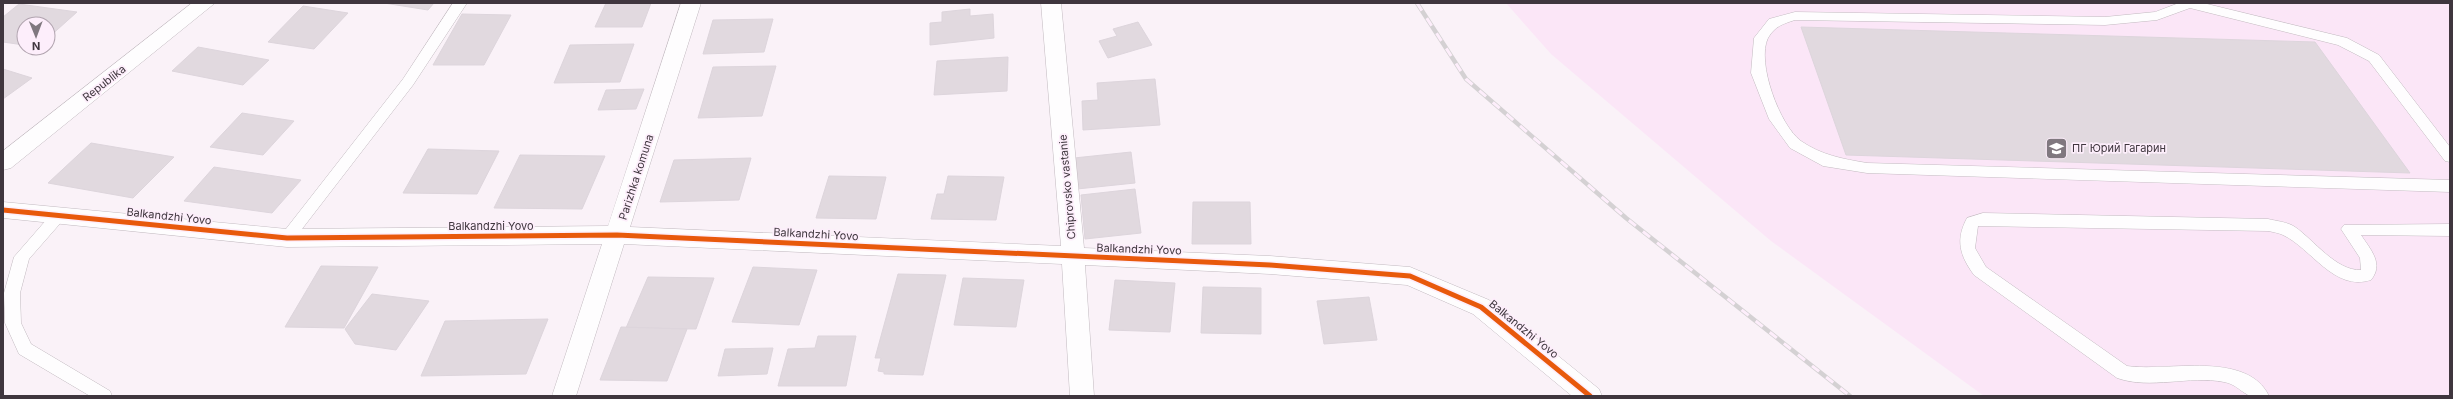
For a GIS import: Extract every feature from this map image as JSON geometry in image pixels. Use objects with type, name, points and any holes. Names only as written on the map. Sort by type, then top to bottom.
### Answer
[{"type":"street","name":"Republika","points":[[3,162],[205,3]]},
{"type":"street","name":"Parizhka komuna","points":[[564,396],[691,3]]},
{"type":"street","name":"Chiprovsko vastanie","points":[[1051,3],[1073,257],[1082,396]]},
{"type":"street","name":"Balkandzhi Yovo","points":[[3,210],[287,238],[617,235],[1270,265],[1410,276],[1481,307],[1590,396]]},
{"type":"lane","points":[[287,238],[408,82],[460,3]]},
{"type":"lane","points":[[2450,157],[2374,58],[2342,41],[2189,4],[2157,16],[2105,21],[1795,16],[1774,22],[1761,38],[1758,72],[1776,120],[1795,144],[1828,162],[1867,168],[2450,186]]},
{"type":"lane","points":[[59,215],[22,257],[12,293],[13,323],[25,349],[104,396]]},
{"type":"lane","points":[[2261,396],[2241,379],[2216,372],[2141,376],[2123,372],[1980,271],[1968,257],[1967,243],[1972,222],[1983,219],[2268,225],[2288,230],[2331,265],[2352,276],[2365,276],[2369,271],[2368,257],[2349,229],[2450,230]]},
{"type":"shaded area","name":"ПГ Юрий Гагарин","points":[[1506,3],[2450,3],[2450,396],[1984,396],[1771,241],[1551,54]]},
{"type":"building","points":[[384,3],[434,3],[428,10]]},
{"type":"building","points":[[606,3],[651,3],[642,27],[595,27]]},
{"type":"building","points":[[19,4],[77,12],[56,31],[56,16],[16,16],[16,44],[3,42],[3,17]]},
{"type":"building","points":[[303,6],[348,13],[314,49],[268,42]]},
{"type":"building","points":[[970,9],[970,16],[993,14],[994,38],[930,45],[930,23],[942,22],[942,12]]},
{"type":"building","points":[[462,14],[511,15],[484,65],[433,65]]},
{"type":"building","points":[[773,19],[764,52],[703,54],[713,20]]},
{"type":"building","points":[[1138,22],[1152,45],[1108,58],[1099,41],[1117,36],[1113,29]]},
{"type":"building","points":[[1801,27],[2315,42],[2410,173],[1846,155]]},
{"type":"building","points":[[634,44],[620,82],[554,83],[570,45]]},
{"type":"building","points":[[198,47],[269,60],[243,85],[172,71]]},
{"type":"building","points":[[1008,57],[1007,91],[934,95],[937,61]]},
{"type":"building","points":[[776,66],[762,116],[698,118],[713,67]]},
{"type":"building","points":[[3,69],[32,78],[3,99]]},
{"type":"building","points":[[1155,79],[1160,125],[1083,130],[1082,101],[1098,100],[1097,83]]},
{"type":"building","points":[[644,89],[636,109],[598,110],[606,90]]},
{"type":"building","points":[[242,113],[294,121],[263,155],[210,147]]},
{"type":"building","points":[[91,143],[174,157],[133,198],[48,183]]},
{"type":"building","points":[[428,149],[499,151],[477,194],[403,193]]},
{"type":"building","points":[[1131,152],[1135,183],[1077,189],[1074,158]]},
{"type":"building","points":[[520,155],[605,156],[582,209],[494,208]]},
{"type":"building","points":[[751,158],[739,200],[660,202],[674,160]]},
{"type":"building","points":[[214,167],[301,180],[272,213],[184,201]]},
{"type":"building","points":[[829,176],[886,177],[876,219],[816,218]]},
{"type":"building","points":[[948,176],[1004,177],[996,220],[931,219],[937,194],[944,194]]},
{"type":"building","points":[[1135,189],[1141,233],[1085,239],[1081,195]]},
{"type":"building","points":[[1193,202],[1250,202],[1251,244],[1192,244]]},
{"type":"building","points":[[321,266],[378,267],[344,328],[285,327]]},
{"type":"building","points":[[753,267],[817,270],[799,325],[732,322]]},
{"type":"building","points":[[898,274],[946,275],[923,375],[884,374],[884,372],[878,371],[881,358],[875,358]]},
{"type":"building","points":[[648,277],[714,278],[696,329],[626,328]]},
{"type":"building","points":[[963,278],[1024,280],[1016,327],[954,325]]},
{"type":"building","points":[[1115,280],[1175,283],[1170,332],[1109,330]]},
{"type":"building","points":[[1203,287],[1261,288],[1261,334],[1201,333]]},
{"type":"building","points":[[372,294],[429,301],[396,350],[355,344],[345,329]]},
{"type":"building","points":[[1369,297],[1377,340],[1324,344],[1317,301]]},
{"type":"building","points":[[548,319],[526,374],[421,376],[445,321]]},
{"type":"building","points":[[621,327],[687,329],[667,381],[600,380]]},
{"type":"building","points":[[818,336],[856,336],[846,386],[778,386],[788,349],[815,348]]},
{"type":"building","points":[[773,348],[767,374],[718,376],[725,349]]},
{"type":"railway","points":[[1417,3],[1466,79],[1626,218],[1850,396]]},
{"type":"cycle path","points":[[3,210],[287,238],[617,235],[1270,265],[1410,276],[1481,307],[1590,396]]},
{"type":"place","name":"ПГ Юрий Гагарин","points":[[2056,148]]}]
